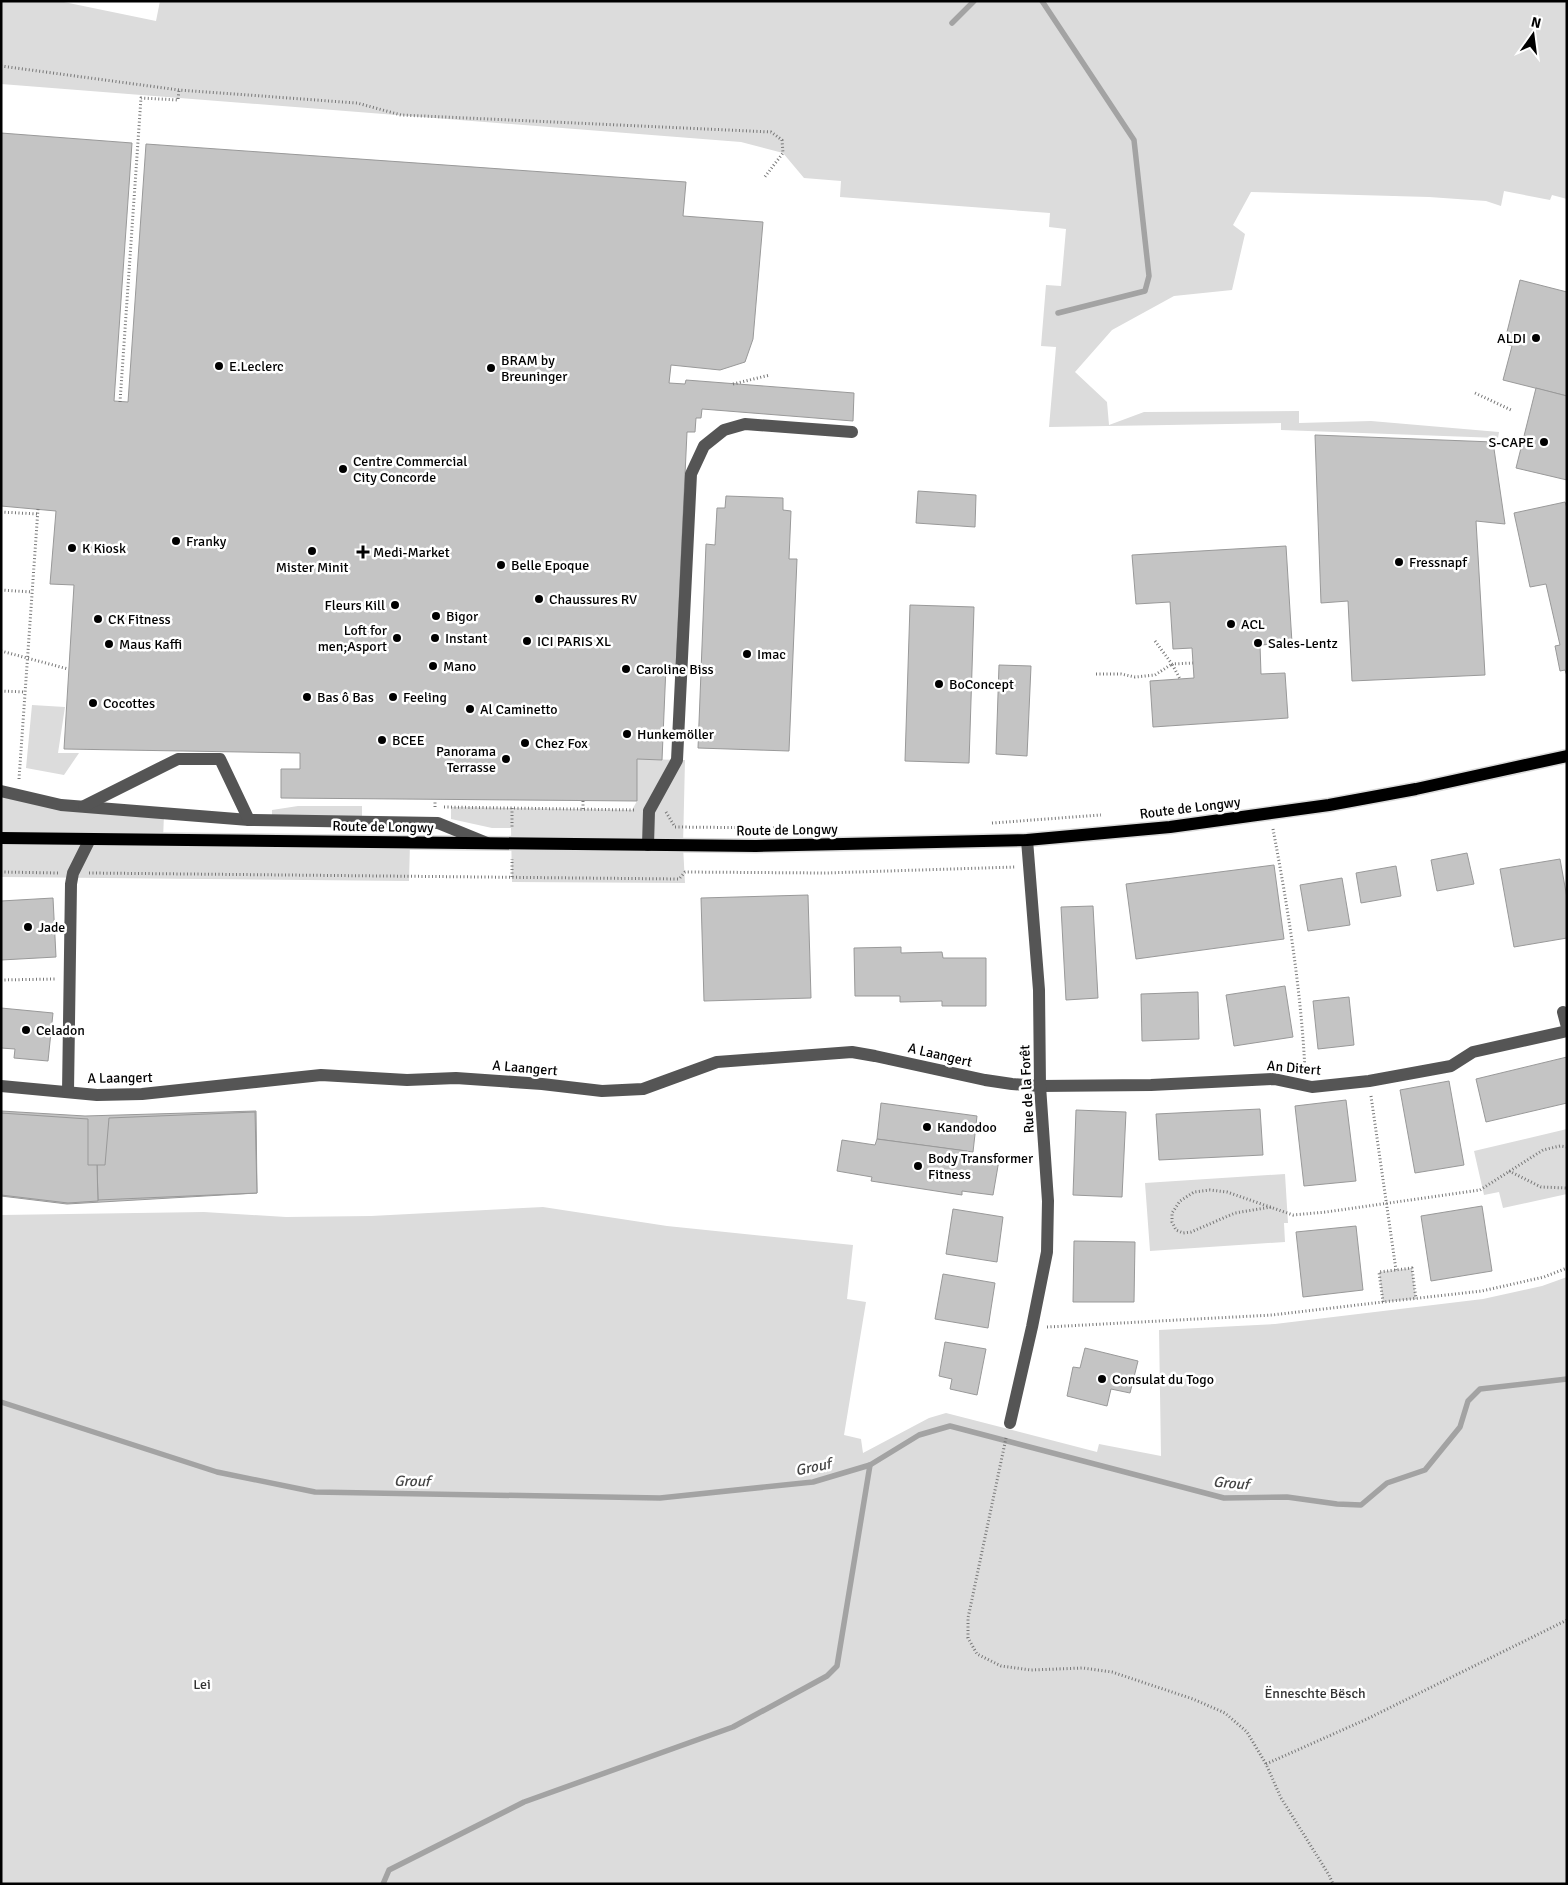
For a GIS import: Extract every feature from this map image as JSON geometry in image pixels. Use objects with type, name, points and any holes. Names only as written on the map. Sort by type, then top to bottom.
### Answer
[{"type":"main road","name":"Route de Longwy","points":[[1,838],[756,846],[1028,840],[1170,827],[1329,805],[1416,789],[1567,756]]},
{"type":"street","points":[[648,845],[649,810],[677,760],[690,474],[704,446],[724,430],[745,424],[852,432]]},
{"type":"street","points":[[83,807],[178,759],[220,759],[249,820]]},
{"type":"street","points":[[1,791],[61,805],[249,820],[438,823],[489,844]]},
{"type":"street","points":[[68,1092],[71,884],[73,873],[90,839]]},
{"type":"street","name":"Rue de la Forêt","points":[[1010,1423],[1047,1252],[1048,1201],[1040,1086],[1039,990],[1028,840]]},
{"type":"street","points":[[56,954],[69,954]]},
{"type":"street","points":[[1563,1012],[1567,1026]]},
{"type":"street","name":"An Ditert","points":[[1040,1086],[1151,1086],[1274,1079],[1312,1087],[1369,1081],[1451,1066],[1473,1052],[1567,1032]]},
{"type":"street","name":"A Laangert","points":[[1,1086],[97,1095],[142,1094],[321,1075],[407,1080],[456,1078],[542,1084],[602,1092],[643,1089],[717,1062],[830,1052],[852,1052],[985,1080],[1040,1086]]},
{"type":"path","points":[[1,66],[179,90],[357,104],[401,115],[770,132],[782,140],[783,153],[764,178]]},
{"type":"path","points":[[120,402],[141,98],[178,100],[179,90]]},
{"type":"path","points":[[733,384],[770,375]]},
{"type":"path","points":[[1475,393],[1511,410]]},
{"type":"path","points":[[19,785],[38,509]]},
{"type":"path","points":[[1,512],[38,514]]},
{"type":"path","points":[[1,590],[32,592]]},
{"type":"path","points":[[1155,641],[1172,664],[1180,679]]},
{"type":"path","points":[[1,651],[68,669]]},
{"type":"path","points":[[1096,674],[1121,674],[1135,677],[1155,676],[1172,664],[1193,662]]},
{"type":"path","points":[[1,690],[25,692]]},
{"type":"path","points":[[435,800],[435,807]]},
{"type":"path","points":[[583,801],[583,809]]},
{"type":"path","points":[[426,807],[649,810],[666,811],[675,827],[788,828]]},
{"type":"path","points":[[1270,813],[1288,916],[1301,1016],[1305,1086]]},
{"type":"path","points":[[990,823],[1101,815]]},
{"type":"path","points":[[512,859],[512,877]]},
{"type":"path","points":[[1,872],[679,879],[685,872],[825,873],[1029,867]]},
{"type":"path","points":[[1,980],[52,979]]},
{"type":"path","points":[[1369,1081],[1396,1270]]},
{"type":"path","points":[[1271,1207],[1235,1213],[1191,1232],[1183,1233],[1176,1230],[1172,1222],[1172,1213],[1180,1202],[1194,1192],[1210,1190],[1227,1192],[1271,1207],[1294,1215],[1480,1190],[1542,1150],[1560,1146],[1567,1147]]},
{"type":"path","points":[[1508,1171],[1541,1187],[1567,1188]]},
{"type":"path","points":[[1383,1302],[1379,1272],[1412,1268],[1416,1298]]},
{"type":"path","points":[[1032,1327],[1272,1315],[1482,1291],[1544,1277],[1567,1268]]},
{"type":"path","points":[[1002,1456],[968,1618],[968,1638],[978,1654],[1001,1666],[1032,1670],[1084,1668],[1112,1672],[1193,1699],[1225,1713],[1247,1732],[1266,1764],[1281,1798],[1333,1884]]},
{"type":"path","points":[[1266,1764],[1368,1719],[1567,1620]]},
{"type":"green space","points":[[1,1],[59,1],[156,21],[160,1],[1567,1],[1567,199],[1552,195],[1550,200],[1504,191],[1501,206],[1486,201],[1429,197],[1251,192],[1233,225],[1245,234],[1232,290],[1174,296],[1112,330],[1075,372],[1107,402],[1109,425],[1144,412],[1299,411],[1299,423],[1371,421],[1499,432],[1498,438],[1281,430],[1281,423],[1049,427],[1056,347],[1041,346],[1046,285],[1061,286],[1066,229],[1049,227],[1050,213],[840,197],[841,181],[804,178],[783,153],[741,142],[1,84]]},
{"type":"green space","points":[[32,705],[65,707],[58,753],[79,753],[64,775],[26,768]]},
{"type":"green space","points":[[637,759],[685,760],[683,846],[685,883],[512,882],[511,828],[492,828],[451,819],[451,807],[632,810],[637,801]]},
{"type":"green space","points":[[1,791],[164,814],[163,840],[410,843],[409,881],[1,877]]},
{"type":"green space","points":[[298,806],[362,806],[362,818],[272,817],[272,810]]},
{"type":"green space","points":[[1567,1129],[1567,1194],[1503,1208],[1499,1192],[1484,1195],[1474,1151]]},
{"type":"green space","points":[[1285,1174],[1288,1223],[1284,1223],[1285,1242],[1150,1251],[1145,1183]]},
{"type":"green space","points":[[543,1207],[667,1226],[853,1245],[847,1299],[866,1302],[844,1435],[861,1439],[863,1453],[929,1418],[946,1413],[1097,1452],[1099,1444],[1161,1456],[1159,1330],[1275,1324],[1483,1299],[1542,1286],[1567,1277],[1567,1884],[1,1884],[1,1215],[204,1212],[286,1217],[371,1216]]},
{"type":"green space","points":[[1412,1268],[1416,1299],[1383,1302],[1379,1272]]},
{"type":"building","name":"Centre Commercial City Concorde","points":[[1,133],[132,143],[114,401],[128,402],[146,144],[686,182],[683,216],[763,222],[753,339],[745,362],[720,370],[671,365],[669,383],[685,384],[686,380],[854,393],[853,421],[702,409],[701,418],[696,418],[695,432],[687,432],[676,667],[666,666],[662,760],[637,759],[637,801],[281,798],[281,769],[300,769],[300,753],[64,749],[74,585],[50,584],[56,511],[1,506]]},
{"type":"building","name":"ALDI","points":[[1520,280],[1567,292],[1567,396],[1503,380],[1512,346],[1506,344],[1507,332]]},
{"type":"building","name":"S-CAPE","points":[[1536,388],[1567,396],[1567,480],[1516,468]]},
{"type":"building","name":"Fressnapf","points":[[1315,435],[1493,442],[1505,524],[1476,521],[1485,675],[1352,681],[1348,601],[1321,603]]},
{"type":"building","points":[[918,491],[976,495],[975,527],[916,523]]},
{"type":"building","name":"Imac","points":[[726,496],[783,498],[783,510],[791,511],[789,559],[797,559],[789,751],[698,748],[706,544],[715,545],[717,508],[725,508]]},
{"type":"building","points":[[1565,502],[1567,508],[1567,676],[1565,670],[1560,671],[1555,646],[1560,645],[1546,584],[1530,587],[1514,513]]},
{"type":"building","name":"ACL","points":[[1286,546],[1292,643],[1260,645],[1261,674],[1285,673],[1288,718],[1153,727],[1150,681],[1194,678],[1192,648],[1173,649],[1170,602],[1136,604],[1132,555]]},
{"type":"building","name":"BoConcept","points":[[910,605],[974,607],[969,763],[905,761]]},
{"type":"building","points":[[999,665],[1031,666],[1027,756],[996,754]]},
{"type":"building","points":[[1467,853],[1474,884],[1437,891],[1431,860]]},
{"type":"building","points":[[1560,859],[1567,898],[1567,938],[1514,947],[1500,869]]},
{"type":"building","points":[[1274,865],[1284,939],[1136,959],[1126,884]]},
{"type":"building","points":[[1396,866],[1401,896],[1361,903],[1356,873]]},
{"type":"building","points":[[1342,878],[1350,925],[1308,931],[1300,885]]},
{"type":"building","points":[[808,895],[811,998],[704,1001],[701,898]]},
{"type":"building","name":"Jade","points":[[53,898],[56,957],[1,960],[1,901]]},
{"type":"building","points":[[1093,906],[1098,998],[1066,1000],[1061,907]]},
{"type":"building","points":[[901,947],[901,953],[942,952],[943,958],[986,958],[986,1006],[942,1006],[942,1001],[900,1002],[900,996],[855,996],[854,948]]},
{"type":"building","points":[[1285,986],[1293,1037],[1234,1046],[1226,995]]},
{"type":"building","points":[[1198,992],[1199,1039],[1142,1041],[1141,994]]},
{"type":"building","points":[[1349,997],[1354,1045],[1318,1049],[1313,1001]]},
{"type":"building","name":"Celadon","points":[[1,1008],[53,1013],[48,1061],[14,1058],[15,1049],[1,1048]]},
{"type":"building","points":[[1567,1057],[1567,1103],[1486,1122],[1476,1079]]},
{"type":"building","points":[[1449,1081],[1464,1165],[1415,1173],[1400,1090]]},
{"type":"building","points":[[1346,1100],[1356,1181],[1304,1186],[1295,1106]]},
{"type":"building","name":"Kandodoo","points":[[881,1103],[977,1116],[973,1152],[877,1139]]},
{"type":"building","points":[[1260,1109],[1263,1155],[1159,1160],[1156,1114]]},
{"type":"building","points":[[1076,1110],[1126,1112],[1122,1197],[1073,1195]]},
{"type":"building","points":[[1,1111],[85,1116],[256,1111],[257,1193],[67,1204],[1,1196]]},
{"type":"building","points":[[255,1112],[257,1193],[98,1200],[97,1165],[105,1165],[109,1118]]},
{"type":"building","points":[[1,1113],[88,1119],[88,1165],[97,1165],[98,1201],[68,1203],[1,1195]]},
{"type":"building","name":"Body Transformer Fitness","points":[[877,1139],[967,1151],[966,1155],[999,1160],[993,1195],[962,1191],[962,1195],[871,1181],[872,1177],[837,1171],[842,1140],[875,1145]]},
{"type":"building","points":[[1482,1206],[1492,1271],[1431,1281],[1421,1216]]},
{"type":"building","points":[[953,1209],[1003,1217],[997,1262],[946,1254]]},
{"type":"building","points":[[1356,1226],[1363,1290],[1303,1297],[1296,1232]]},
{"type":"building","points":[[1074,1241],[1135,1242],[1134,1302],[1073,1302]]},
{"type":"building","points":[[943,1274],[995,1283],[988,1328],[935,1319]]},
{"type":"building","points":[[945,1342],[986,1349],[977,1395],[950,1389],[952,1379],[939,1376]]},
{"type":"building","name":"Consulat du Togo","points":[[1085,1348],[1138,1361],[1130,1393],[1111,1389],[1107,1406],[1067,1396],[1073,1367],[1080,1368]]},
{"type":"waterway","points":[[952,23],[974,1]]},
{"type":"waterway","points":[[1042,1],[1134,140],[1149,276],[1145,291],[1058,313]]},
{"type":"waterway","name":"Grouf","points":[[1,1402],[217,1472],[315,1492],[660,1498],[813,1482],[870,1465],[919,1435],[950,1426],[1224,1498],[1287,1497],[1337,1504],[1361,1505],[1387,1483],[1425,1470],[1460,1427],[1468,1401],[1480,1389],[1567,1379]]},
{"type":"waterway","points":[[383,1884],[389,1870],[524,1802],[733,1727],[827,1676],[837,1666],[870,1465]]},
{"type":"place","name":"ALDI","points":[[1536,338]]},
{"type":"place","name":"E.Leclerc","points":[[219,366]]},
{"type":"place","name":"BRAM by Breuninger","points":[[491,368]]},
{"type":"place","name":"S-CAPE","points":[[1544,442]]},
{"type":"place","name":"Centre Commercial City Concorde","points":[[343,469]]},
{"type":"place","name":"Franky","points":[[176,541]]},
{"type":"place","name":"K Kiosk","points":[[72,548]]},
{"type":"place","name":"Mister Minit","points":[[312,551]]},
{"type":"place","name":"Medi-Market","points":[[363,552]]},
{"type":"place","name":"Fressnapf","points":[[1399,562]]},
{"type":"place","name":"Belle Epoque","points":[[501,565]]},
{"type":"place","name":"Chaussures RV","points":[[539,599]]},
{"type":"place","name":"Fleurs Kill","points":[[395,605]]},
{"type":"place","name":"Bigor","points":[[436,616]]},
{"type":"place","name":"CK Fitness","points":[[98,619]]},
{"type":"place","name":"ACL","points":[[1231,624]]},
{"type":"place","name":"Loft for men;Asport","points":[[397,638]]},
{"type":"place","name":"Instant","points":[[435,638]]},
{"type":"place","name":"ICI PARIS XL","points":[[527,641]]},
{"type":"place","name":"Sales-Lentz","points":[[1258,643]]},
{"type":"place","name":"Maus Kaffi","points":[[109,644]]},
{"type":"place","name":"Imac","points":[[747,654]]},
{"type":"place","name":"Mano","points":[[433,666]]},
{"type":"place","name":"Caroline Biss","points":[[626,669]]},
{"type":"place","name":"BoConcept","points":[[939,684]]},
{"type":"place","name":"Bas ô Bas","points":[[307,697]]},
{"type":"place","name":"Feeling","points":[[393,697]]},
{"type":"place","name":"Cocottes","points":[[93,703]]},
{"type":"place","name":"Al Caminetto","points":[[470,709]]},
{"type":"place","name":"Hunkemöller","points":[[627,734]]},
{"type":"place","name":"BCEE","points":[[382,740]]},
{"type":"place","name":"Chez Fox","points":[[525,743]]},
{"type":"place","name":"Panorama Terrasse","points":[[506,759]]},
{"type":"place","name":"Jade","points":[[28,927]]},
{"type":"place","name":"Celadon","points":[[26,1030]]},
{"type":"place","name":"Kandodoo","points":[[927,1127]]},
{"type":"place","name":"Body Transformer Fitness","points":[[918,1166]]},
{"type":"place","name":"Consulat du Togo","points":[[1102,1379]]},
{"type":"park label","name":"Lei","points":[[202,1684]]},
{"type":"park label","name":"Ënneschte Bësch","points":[[1315,1693]]}]
